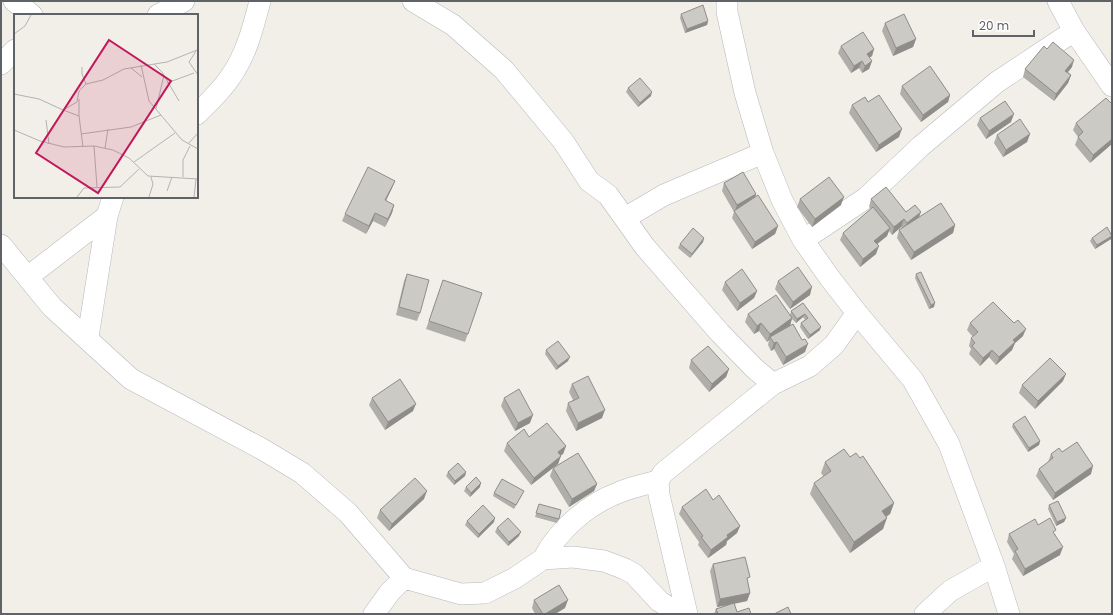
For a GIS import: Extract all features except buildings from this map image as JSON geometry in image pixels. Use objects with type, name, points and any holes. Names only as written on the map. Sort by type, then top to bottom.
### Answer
[{"type":"street","points":[[14,1],[31,14]]},
{"type":"street","points":[[36,14],[41,1]]},
{"type":"street","points":[[160,14],[184,1]]},
{"type":"street","points":[[198,113],[229,80],[242,58],[254,26],[260,1]]},
{"type":"street","points":[[413,1],[453,25],[504,70],[563,141],[590,181],[608,195],[645,247],[720,332],[754,368],[773,384]]},
{"type":"street","points":[[727,1],[727,12],[745,93],[763,153],[782,200],[803,240],[857,313],[913,380],[949,444],[994,566],[1009,614]]},
{"type":"street","points":[[1058,1],[1074,30],[1112,86]]},
{"type":"street","points":[[803,240],[866,198],[921,146],[997,82],[1074,30]]},
{"type":"street","points":[[1,64],[14,51]]},
{"type":"street","points":[[1,73],[14,71]]},
{"type":"street","points":[[625,218],[664,195],[763,153]]},
{"type":"street","points":[[29,276],[110,206]]},
{"type":"street","points":[[88,337],[110,206]]},
{"type":"street","points":[[1,245],[29,276],[52,306],[88,337],[131,379],[262,449],[302,473],[348,513],[404,578],[461,594],[485,593],[515,578],[543,559],[556,539],[578,517],[599,502],[620,491],[658,480],[663,473],[773,384],[810,366],[834,345],[857,313]]},
{"type":"street","points":[[658,480],[686,614]]},
{"type":"street","points":[[543,559],[573,557],[617,565],[634,574],[659,601],[679,614]]},
{"type":"street","points":[[925,614],[950,590],[994,566]]},
{"type":"street","points":[[374,614],[390,592],[404,578]]}]
